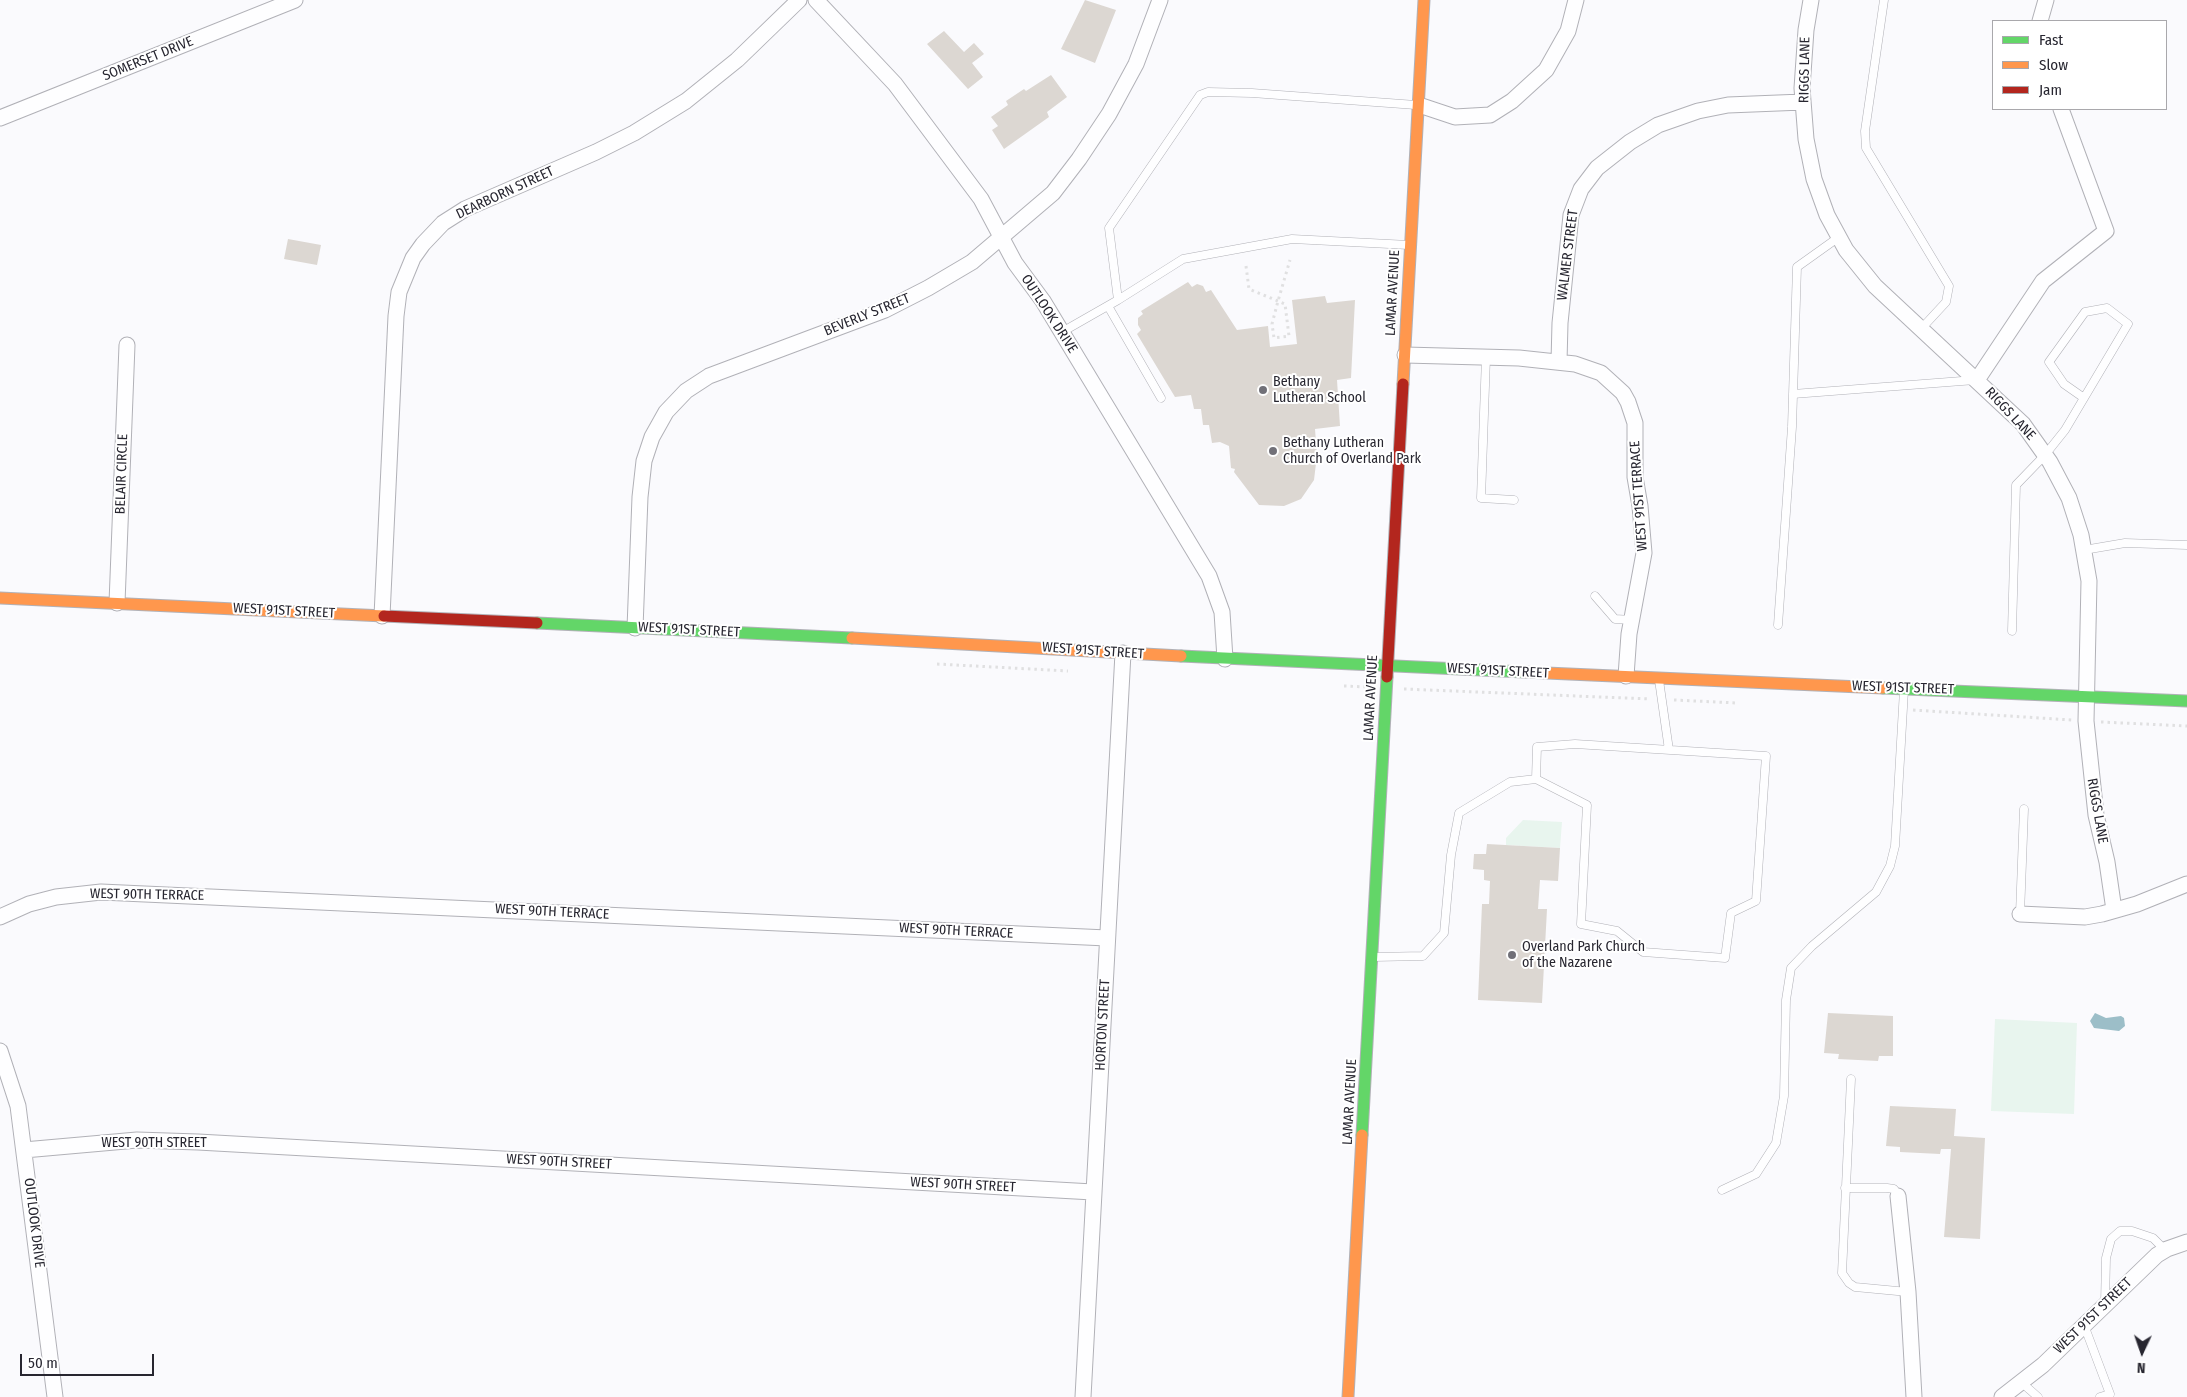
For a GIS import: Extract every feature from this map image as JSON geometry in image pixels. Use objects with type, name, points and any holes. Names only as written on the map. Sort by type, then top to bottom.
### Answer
[{"type":"street","name":"SOMERSET DRIVE","points":[[0,118],[296,0]]},
{"type":"street","name":"DEARBORN STREET","points":[[382,616],[396,316],[399,292],[413,258],[423,244],[443,223],[464,209],[596,152],[634,133],[686,101],[737,60],[800,0]]},
{"type":"street","name":"OUTLOOK DRIVE","points":[[816,0],[895,84],[980,199],[1015,264],[1031,283],[1062,332],[1209,576],[1222,612],[1226,659]]},
{"type":"street","name":"BEVERLY STREET","points":[[635,628],[640,497],[644,461],[652,437],[666,412],[686,392],[709,376],[885,310],[928,288],[972,262],[1002,237],[1053,193],[1109,114],[1136,64],[1160,0]]},
{"type":"street","name":"LAMAR AVENUE","points":[[1348,1397],[1424,0]]},
{"type":"street","points":[[1419,105],[1455,117],[1490,115],[1512,101],[1546,70],[1568,31],[1576,0]]},
{"type":"street","name":"RIGGS LANE","points":[[1811,0],[1806,30],[1803,102],[1806,139],[1814,178],[1827,215],[1846,250],[1875,286],[2023,424],[2045,455],[2069,498],[2081,535],[2089,581],[2090,608],[2086,721],[2092,787],[2114,910]]},
{"type":"street","points":[[2040,20],[2046,0]]},
{"type":"street","name":"WALMER STREET","points":[[1558,362],[1571,215],[1581,189],[1597,168],[1630,142],[1658,125],[1698,110],[1728,105],[1803,102]]},
{"type":"street","points":[[1977,380],[2043,281],[2106,231],[2061,110]]},
{"type":"street","name":"BELAIR CIRCLE","points":[[117,603],[128,345]]},
{"type":"street","name":"WEST 91ST TERRACE","points":[[1405,355],[1486,357],[1558,362],[1588,368],[1601,373],[1623,393],[1635,423],[1635,477],[1640,506],[1644,553],[1632,620],[1626,676]]},
{"type":"street","name":"WEST 91ST STREET","points":[[0,598],[635,628],[1226,659],[2187,701]]},
{"type":"street","name":"HORTON STREET","points":[[1082,1397],[1123,653]]},
{"type":"street","points":[[2020,914],[2085,917],[2137,904],[2187,884]]},
{"type":"street","name":"WEST 90TH TERRACE","points":[[0,917],[29,904],[56,897],[101,892],[1107,938]]},
{"type":"street","name":"OUTLOOK DRIVE","points":[[0,1051],[18,1106],[55,1397]]},
{"type":"street","name":"WEST 90TH STREET","points":[[24,1150],[129,1141],[198,1142],[1094,1192]]},
{"type":"street","points":[[1898,1196],[1908,1292],[1914,1397]]},
{"type":"street","name":"WEST 91ST STREET","points":[[2002,1397],[2043,1364],[2139,1270],[2165,1250],[2187,1242]]},
{"type":"lane","points":[[1884,0],[1865,131],[1866,148],[1949,286],[1946,302],[1921,328]]},
{"type":"lane","points":[[1118,300],[1109,228],[1200,96],[1208,92],[1252,93],[1419,105]]},
{"type":"lane","points":[[1778,625],[1793,394],[1797,267],[1840,237]]},
{"type":"lane","points":[[1062,332],[1118,300],[1183,259],[1292,239],[1411,245]]},
{"type":"lane","points":[[1108,306],[1161,398]]},
{"type":"lane","points":[[2012,631],[2016,485],[2045,455],[2065,430],[2128,324],[2107,308],[2085,312],[2049,362],[2064,384],[2084,398]]},
{"type":"lane","points":[[1486,357],[1481,498],[1514,500]]},
{"type":"lane","points":[[1793,394],[1977,380]]},
{"type":"lane","points":[[2084,550],[2125,542],[2187,545]]},
{"type":"lane","points":[[1595,596],[1614,619],[1632,620]]},
{"type":"lane","points":[[1659,678],[1670,750]]},
{"type":"lane","points":[[1722,1190],[1756,1174],[1776,1143],[1784,1096],[1786,1000],[1791,968],[1812,946],[1876,892],[1890,866],[1895,846],[1904,688]]},
{"type":"lane","points":[[1372,957],[1423,956],[1444,933],[1451,855],[1459,813],[1510,782],[1536,779],[1587,804],[1581,924],[1617,931],[1643,952],[1725,958],[1731,913],[1756,901],[1766,756],[1575,744],[1537,747],[1536,779]]},
{"type":"lane","points":[[2020,914],[2024,809]]},
{"type":"lane","points":[[1851,1079],[1842,1273],[1849,1283],[1855,1287],[1908,1292]]},
{"type":"lane","points":[[1845,1188],[1894,1189],[1898,1196]]},
{"type":"lane","points":[[2105,1304],[2106,1258],[2111,1239],[2120,1231],[2132,1231],[2153,1238],[2165,1250]]},
{"type":"lane","points":[[2084,1325],[2110,1394],[2100,1397]]},
{"type":"lane","points":[[2021,1382],[2038,1397]]},
{"type":"path","points":[[1246,266],[1249,289],[1278,301],[1285,304],[1289,336],[1274,338],[1272,324],[1278,301],[1290,260]]},
{"type":"shaded area","points":[[1523,820],[1562,822],[1560,848],[1506,845],[1506,838]]},
{"type":"shaded area","points":[[1995,1019],[2077,1023],[2074,1114],[1991,1111]]},
{"type":"water","points":[[2095,1013],[2106,1018],[2121,1016],[2124,1018],[2125,1026],[2119,1031],[2094,1028],[2090,1021]]},
{"type":"building","points":[[1085,0],[1116,10],[1095,63],[1061,49]]},
{"type":"building","points":[[944,31],[964,52],[974,43],[984,54],[972,63],[983,77],[968,89],[927,44]]},
{"type":"building","points":[[1051,75],[1067,97],[1047,112],[1049,117],[1004,149],[992,130],[998,126],[991,117],[1008,105],[1006,101]]},
{"type":"building","points":[[288,239],[321,245],[317,265],[284,259]]},
{"type":"building","points":[[1188,282],[1192,287],[1197,284],[1203,286],[1206,292],[1211,290],[1237,330],[1268,326],[1270,347],[1297,344],[1292,300],[1325,296],[1327,303],[1355,300],[1351,378],[1337,380],[1340,426],[1315,429],[1317,455],[1314,480],[1301,499],[1284,506],[1259,505],[1234,472],[1235,469],[1231,468],[1229,446],[1220,442],[1212,443],[1209,425],[1203,425],[1201,409],[1194,409],[1191,395],[1175,397],[1137,334],[1141,330],[1138,325],[1138,318],[1143,314],[1141,311]]},
{"type":"building","name":"Overland Park Church of the Nazarene","points":[[1487,844],[1560,848],[1558,881],[1540,880],[1538,909],[1547,909],[1542,1003],[1478,1000],[1482,904],[1489,904],[1490,881],[1484,880],[1484,870],[1473,869],[1474,854],[1486,854]]},
{"type":"building","points":[[1828,1013],[1893,1016],[1893,1056],[1879,1056],[1878,1061],[1838,1059],[1839,1054],[1824,1053]]},
{"type":"building","points":[[1890,1106],[1956,1109],[1954,1136],[1985,1138],[1980,1239],[1944,1237],[1951,1149],[1941,1149],[1940,1154],[1900,1152],[1900,1147],[1886,1146]]},
{"type":"traffic: fast","points":[[537,623],[852,638]]},
{"type":"traffic: fast","points":[[1181,656],[1524,672]]},
{"type":"traffic: fast","points":[[1362,1135],[1387,677]]},
{"type":"traffic: fast","points":[[1883,688],[2187,701]]},
{"type":"traffic: slow","points":[[1403,384],[1424,0]]},
{"type":"traffic: slow","points":[[0,598],[384,616]]},
{"type":"traffic: slow","points":[[852,638],[1181,656]]},
{"type":"traffic: slow","points":[[1524,672],[1883,688]]},
{"type":"traffic: slow","points":[[1348,1397],[1362,1135]]},
{"type":"traffic: jam","points":[[1387,677],[1403,384]]},
{"type":"traffic: jam","points":[[384,616],[537,623]]},
{"type":"place","name":"Bethany Lutheran School","points":[[1263,390]]},
{"type":"place","name":"Bethany Lutheran Church of Overland Park","points":[[1273,451]]},
{"type":"place","name":"Overland Park Church of the Nazarene","points":[[1512,955]]}]
